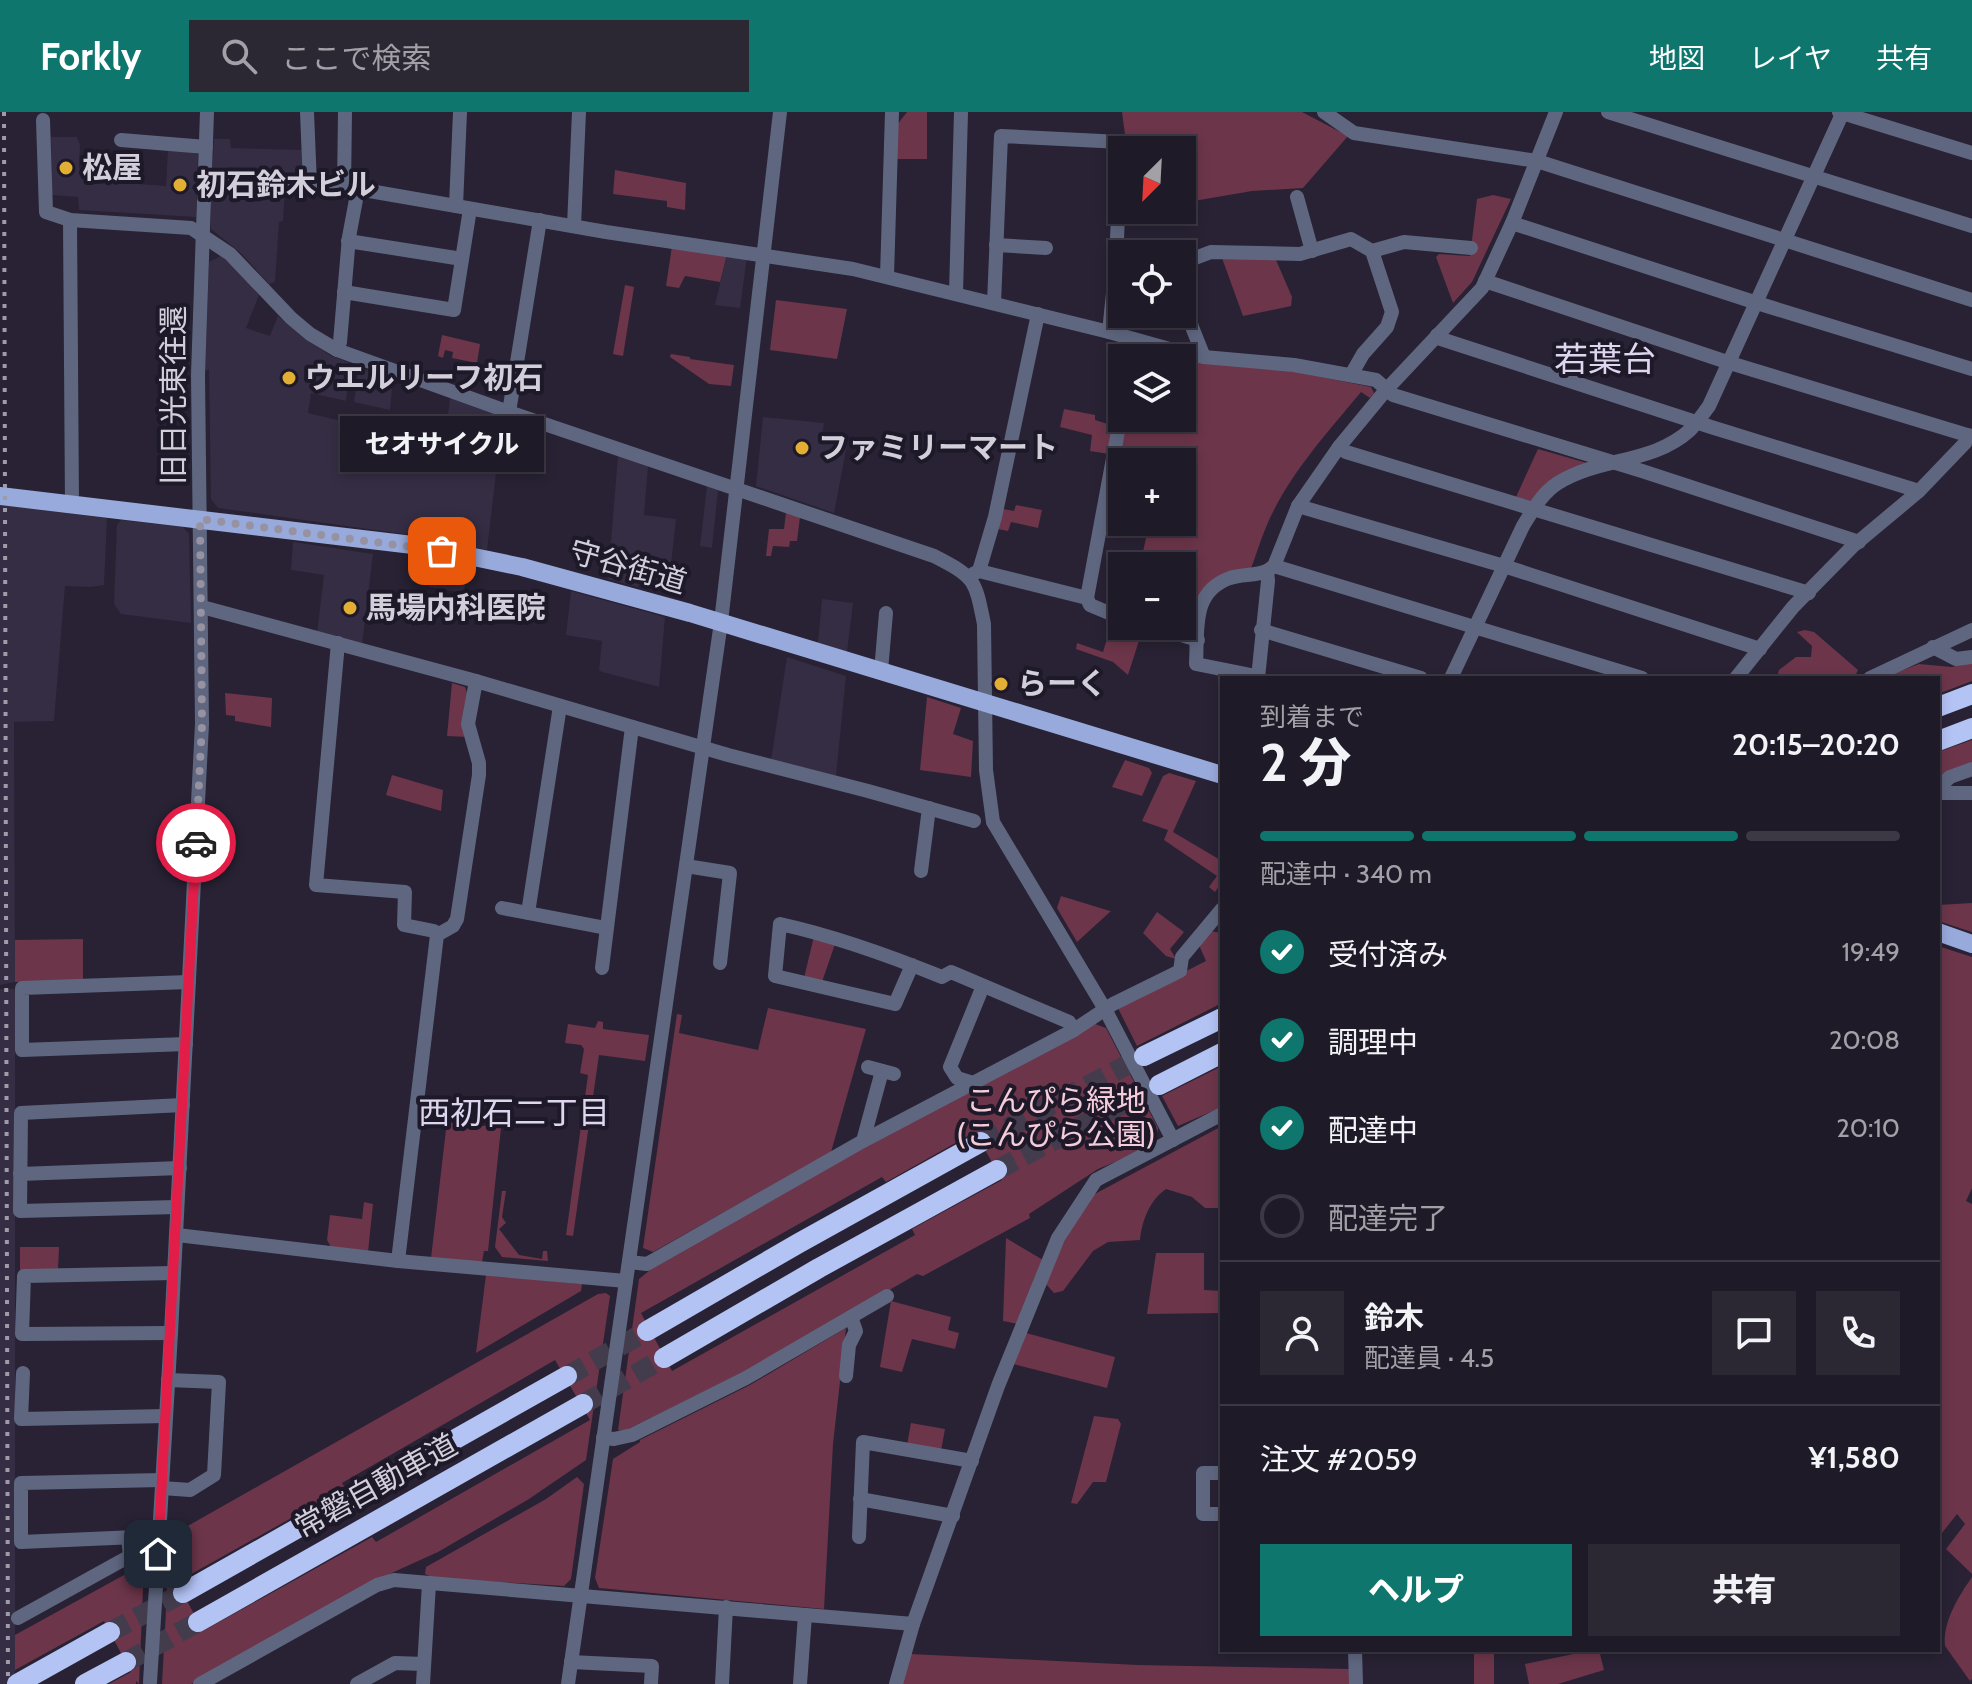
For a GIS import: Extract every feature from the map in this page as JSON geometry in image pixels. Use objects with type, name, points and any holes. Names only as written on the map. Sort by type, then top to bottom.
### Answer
[{"type":"highway","points":[[1940,706],[1972,694]]},
{"type":"highway","points":[[1940,740],[1972,728]]},
{"type":"highway","points":[[1144,1056],[1220,1019]]},
{"type":"highway","points":[[1159,1085],[1220,1054]]},
{"type":"highway","points":[[647,1331],[981,1142]]},
{"type":"highway","points":[[664,1358],[997,1170]]},
{"type":"highway","name":"常磐自動車道","points":[[183,1593],[567,1376]]},
{"type":"highway","name":"常磐自動車道","points":[[198,1622],[583,1404]]},
{"type":"highway","points":[[17,1684],[110,1632]]},
{"type":"highway","points":[[85,1684],[126,1662]]},
{"type":"main road","name":"守谷街道","points":[[0,496],[421,546],[556,576],[721,622],[1220,774]]},
{"type":"main road","points":[[1940,933],[1972,944]]},
{"type":"street","name":"旧日光東往還","points":[[150,1683],[177,1235],[201,737],[198,361],[207,112]]},
{"type":"street","points":[[307,112],[310,185]]},
{"type":"street","points":[[337,350],[351,188],[345,112]]},
{"type":"street","points":[[344,292],[454,310],[462,259],[460,112]]},
{"type":"street","points":[[574,226],[579,112]]},
{"type":"street","points":[[568,1684],[721,622],[780,112]]},
{"type":"street","points":[[887,276],[892,112]]},
{"type":"street","points":[[956,293],[961,112]]},
{"type":"street","points":[[1324,112],[1354,133],[1537,161],[1972,300]]},
{"type":"street","points":[[1257,676],[1270,568],[1298,506],[1339,447],[1386,390],[1485,281],[1512,223],[1556,112]]},
{"type":"street","points":[[1608,112],[1972,226]]},
{"type":"street","points":[[1452,676],[1533,509],[1558,483],[1587,470],[1659,449],[1677,440],[1697,422],[1718,391],[1841,112],[1972,153]]},
{"type":"street","points":[[43,120],[46,212],[70,220],[191,228],[230,254],[291,318],[337,350],[509,412],[934,556],[974,574],[1087,598]]},
{"type":"street","points":[[994,303],[1001,136],[1121,142],[1119,240]]},
{"type":"street","points":[[121,140],[206,147]]},
{"type":"street","points":[[205,183],[351,188],[764,255],[887,276],[1204,357],[1294,365],[1376,380],[1393,395],[1859,542]]},
{"type":"street","points":[[1297,197],[1312,251]]},
{"type":"street","points":[[70,220],[72,504]]},
{"type":"street","points":[[509,412],[540,220]]},
{"type":"street","points":[[1512,223],[1972,369]]},
{"type":"street","points":[[1196,258],[1211,252],[1300,254],[1351,239],[1372,251],[1392,312],[1387,327],[1363,354],[1351,375]]},
{"type":"street","points":[[348,241],[462,259]]},
{"type":"street","points":[[1372,251],[1404,242],[1471,248]]},
{"type":"street","points":[[996,245],[1046,248]]},
{"type":"street","points":[[1485,281],[1730,363],[1970,435],[1919,491],[1859,542],[1793,607],[1738,676]]},
{"type":"street","points":[[1038,314],[995,517],[974,574],[984,624],[987,781],[993,822],[1106,1011],[1173,1140]]},
{"type":"street","points":[[1109,332],[1110,328]]},
{"type":"street","points":[[1192,328],[1204,357]]},
{"type":"street","points":[[1437,335],[1441,339],[1697,422],[1919,491]]},
{"type":"street","points":[[1132,344],[1133,339]]},
{"type":"street","points":[[1108,612],[1090,605],[1087,598],[1118,432]]},
{"type":"street","points":[[1339,447],[1346,452],[1809,593]]},
{"type":"street","points":[[1298,506],[1504,566],[1760,649]]},
{"type":"street","points":[[1252,676],[1196,664],[1201,605],[1207,591],[1233,577],[1259,574],[1270,568],[1635,676]]},
{"type":"street","points":[[202,607],[974,821]]},
{"type":"street","points":[[881,671],[886,613]]},
{"type":"street","points":[[1261,630],[1414,676]]},
{"type":"street","points":[[1874,676],[1972,630]]},
{"type":"street","points":[[338,643],[316,885],[405,892],[404,925],[434,931],[437,935]]},
{"type":"street","points":[[1933,647],[1956,659],[1972,657]]},
{"type":"street","points":[[437,935],[453,926],[457,919],[479,775],[479,763],[468,724],[476,681]]},
{"type":"street","points":[[528,913],[560,706]]},
{"type":"street","points":[[602,968],[632,727]]},
{"type":"street","points":[[1940,788],[1950,777],[1972,769]]},
{"type":"street","points":[[1940,790],[1972,793]]},
{"type":"street","points":[[921,871],[929,808]]},
{"type":"street","points":[[686,866],[730,873],[720,963]]},
{"type":"street","points":[[502,908],[606,928]]},
{"type":"street","points":[[629,1262],[647,1264],[863,1141],[1074,1030],[1113,1004],[1180,971],[1182,957],[1220,911]]},
{"type":"street","points":[[912,965],[895,1004],[775,976],[780,924],[813,931],[912,965],[942,977],[951,972],[1069,1022],[1074,1030]]},
{"type":"street","points":[[398,1261],[437,935]]},
{"type":"street","points":[[186,1044],[22,1050],[22,988],[189,982]]},
{"type":"street","points":[[973,1083],[957,1078],[950,1067],[983,986]]},
{"type":"street","points":[[863,1141],[882,1071]]},
{"type":"street","points":[[177,1207],[20,1211],[21,1113],[183,1105]]},
{"type":"street","points":[[896,1684],[913,1624],[998,1386],[1058,1238],[1096,1180],[1220,1115]]},
{"type":"street","points":[[20,1174],[180,1168]]},
{"type":"street","points":[[177,1235],[398,1261],[626,1281]]},
{"type":"street","points":[[171,1333],[22,1334],[24,1276],[174,1273]]},
{"type":"street","points":[[603,1438],[632,1435],[746,1378],[887,1296]]},
{"type":"street","points":[[846,1376],[849,1345],[856,1331],[851,1317]]},
{"type":"street","points":[[23,1373],[21,1419],[166,1416]]},
{"type":"street","points":[[159,1536],[21,1542],[21,1483],[162,1484],[190,1490],[214,1475],[219,1382],[168,1380]]},
{"type":"street","points":[[859,1537],[863,1442],[972,1461]]},
{"type":"street","points":[[1220,1473],[1203,1473],[1203,1514],[1220,1514]]},
{"type":"street","points":[[860,1499],[953,1516]]},
{"type":"street","points":[[18,1618],[130,1556],[128,1538]]},
{"type":"street","points":[[200,1684],[377,1585],[394,1580],[913,1624]]},
{"type":"street","points":[[423,1684],[429,1584]]},
{"type":"street","points":[[722,1684],[726,1607]]},
{"type":"street","points":[[800,1684],[805,1615]]},
{"type":"street","points":[[1355,1652],[1356,1684]]},
{"type":"street","points":[[571,1662],[652,1666],[651,1684]]},
{"type":"street","points":[[357,1684],[395,1663],[424,1664]]},
{"type":"shaded area","points":[[51,137],[77,137],[80,145],[79,169],[125,174],[125,183],[166,186],[168,149],[194,151],[198,155],[196,217],[79,210],[78,197],[52,195]]},
{"type":"shaded area","points":[[214,139],[230,139],[231,148],[304,150],[304,181],[212,178]]},
{"type":"shaded area","points":[[215,187],[285,190],[283,221],[279,222],[275,282],[269,284],[241,253],[211,229],[211,191]]},
{"type":"shaded area","points":[[727,254],[747,257],[740,308],[715,305]]},
{"type":"shaded area","points":[[221,256],[259,295],[246,328],[270,336],[278,316],[331,356],[350,363],[346,401],[311,393],[308,413],[387,432],[383,460],[442,467],[450,398],[506,417],[501,431],[487,550],[439,539],[218,508],[211,499],[209,369],[205,371],[209,262]]},
{"type":"shaded area","points":[[359,367],[393,379],[390,410],[354,402]]},
{"type":"shaded area","points":[[763,417],[824,423],[821,440],[847,445],[834,513],[756,486]]},
{"type":"shaded area","points":[[618,455],[648,466],[644,515],[676,519],[669,583],[640,575],[638,587],[608,579]]},
{"type":"shaded area","points":[[707,486],[718,490],[712,548],[700,546]]},
{"type":"shaded area","points":[[0,505],[107,518],[104,585],[65,586],[54,721],[14,722],[15,982],[0,985]]},
{"type":"shaded area","points":[[121,520],[183,527],[189,534],[191,623],[121,614],[114,604],[117,525]]},
{"type":"shaded area","points":[[293,542],[373,554],[362,645],[317,633],[324,575],[291,570]]},
{"type":"shaded area","points":[[433,560],[467,567],[464,593],[429,587]]},
{"type":"shaded area","points":[[571,591],[665,617],[659,687],[599,671],[602,641],[566,635]]},
{"type":"shaded area","points":[[822,599],[853,603],[847,652],[818,643]]},
{"type":"shaded area","points":[[787,657],[846,676],[836,776],[771,760]]},
{"type":"shaded area","points":[[0,989],[14,989],[15,992],[15,1684],[0,1684]]},
{"type":"green space","points":[[907,112],[927,112],[927,159],[896,159],[897,125]]},
{"type":"green space","points":[[1122,112],[1302,112],[1348,136],[1303,188],[1252,191],[1196,201],[1196,136],[1125,136]]},
{"type":"green space","points":[[615,170],[686,183],[685,210],[667,207],[667,201],[613,194]]},
{"type":"green space","points":[[1493,195],[1511,199],[1472,282],[1453,303],[1436,257],[1439,254],[1470,256],[1477,199]]},
{"type":"green space","points":[[672,246],[727,254],[720,282],[685,276],[679,288],[666,286]]},
{"type":"green space","points":[[1222,258],[1276,260],[1292,297],[1291,306],[1243,316]]},
{"type":"green space","points":[[625,285],[634,287],[623,356],[613,354]]},
{"type":"green space","points":[[776,300],[847,309],[837,359],[770,350]]},
{"type":"green space","points":[[442,335],[480,344],[477,363],[452,358],[453,352],[445,350],[443,358],[438,356]]},
{"type":"green space","points":[[671,354],[734,365],[731,386],[709,384],[670,357]]},
{"type":"green space","points":[[1196,360],[1291,371],[1371,387],[1374,393],[1370,398],[1361,392],[1311,452],[1267,524],[1250,571],[1222,577],[1196,631],[1196,552],[1143,552],[1146,536],[1196,536],[1196,448],[1121,448],[1124,432],[1196,432]]},
{"type":"green space","points":[[1064,409],[1095,415],[1095,420],[1108,424],[1108,432],[1113,432],[1108,454],[1090,451],[1092,435],[1060,427]]},
{"type":"green space","points":[[1538,449],[1587,463],[1533,503],[1516,497]]},
{"type":"green space","points":[[1016,505],[1042,510],[1038,528],[1011,522],[1008,531],[998,529],[1003,509],[1014,511]]},
{"type":"green space","points":[[786,512],[800,517],[797,541],[790,541],[789,547],[773,546],[771,556],[766,556],[769,529],[784,529]]},
{"type":"green space","points":[[1797,632],[1814,632],[1858,670],[1855,676],[1778,676],[1779,670],[1796,657],[1811,657],[1812,646]]},
{"type":"green space","points":[[1108,636],[1108,640],[1139,640],[1128,675],[1113,662],[1076,649],[1077,643],[1103,652]]},
{"type":"green space","points":[[1972,661],[1972,681],[1940,693],[1940,676],[1887,676],[1919,664],[1952,667]]},
{"type":"green space","points":[[452,683],[465,687],[468,696],[467,737],[447,736]]},
{"type":"green space","points":[[225,693],[272,698],[271,727],[235,721],[235,716],[226,715]]},
{"type":"green space","points":[[927,697],[961,708],[953,734],[973,741],[971,777],[920,770]]},
{"type":"green space","points":[[1972,740],[1972,763],[1940,780],[1940,751]]},
{"type":"green space","points":[[1125,760],[1149,768],[1152,773],[1142,796],[1112,787]]},
{"type":"green space","points":[[1169,773],[1196,781],[1173,832],[1220,860],[1220,885],[1215,892],[1209,887],[1217,876],[1164,840],[1168,830],[1142,821],[1163,776]]},
{"type":"green space","points":[[392,775],[443,790],[441,811],[386,795]]},
{"type":"green space","points":[[1061,896],[1111,911],[1077,942],[1057,908]]},
{"type":"green space","points":[[1972,903],[1972,932],[1940,922],[1940,905]]},
{"type":"green space","points":[[1157,912],[1184,932],[1170,949],[1176,959],[1166,956],[1143,933]]},
{"type":"green space","points":[[1210,931],[1220,933],[1220,1004],[1137,1046],[1117,1006],[1206,961],[1199,945]]},
{"type":"green space","points":[[814,936],[835,944],[822,982],[804,978]]},
{"type":"green space","points":[[83,939],[83,980],[15,982],[15,940]]},
{"type":"green space","points":[[1940,947],[1972,957],[1972,1188],[1966,1201],[1972,1204],[1972,1574],[1946,1549],[1965,1524],[1957,1514],[1940,1535]]},
{"type":"green space","points":[[768,1008],[866,1029],[831,1152],[653,1252],[643,1248],[677,1014],[682,1015],[679,1033],[758,1050]]},
{"type":"green space","points":[[598,1021],[603,1022],[603,1029],[649,1035],[645,1061],[599,1055],[573,1236],[566,1235],[588,1075],[580,1073],[584,1049],[581,1045],[565,1043],[568,1024],[595,1028]]},
{"type":"green space","name":"こんぴら緑地 (こんぴら公園)","points":[[1095,1024],[1106,1028],[1158,1128],[1156,1140],[1132,1155],[1098,1169],[1029,1214],[1030,1218],[923,1276],[917,1274],[763,1363],[624,1431],[618,1430],[639,1279],[851,1155]],"holes":[[[975,1132],[1002,1180],[912,1229],[915,1235],[672,1371],[641,1313],[882,1177],[886,1182]]]},
{"type":"green space","points":[[1220,1067],[1220,1108],[1178,1126],[1162,1096]]},
{"type":"green space","points":[[447,1121],[501,1128],[488,1251],[484,1251],[482,1262],[431,1258]]},
{"type":"green space","points":[[1220,1127],[1220,1208],[1205,1208],[1192,1197],[1166,1189],[1148,1211],[1140,1240],[1108,1242],[1093,1251],[1063,1291],[1054,1293],[1044,1282],[1061,1241],[1091,1196]]},
{"type":"green space","points":[[502,1191],[506,1191],[502,1217],[506,1223],[499,1229],[519,1255],[542,1259],[543,1251],[547,1251],[548,1261],[502,1257],[495,1247]]},
{"type":"green space","points":[[364,1202],[373,1204],[368,1252],[331,1247],[327,1240],[330,1215],[362,1219]]},
{"type":"green space","points":[[1006,1238],[1043,1260],[1018,1324],[1003,1321]]},
{"type":"green space","points":[[20,1247],[59,1247],[58,1270],[20,1271]]},
{"type":"green space","points":[[1156,1253],[1204,1253],[1204,1290],[1220,1291],[1220,1313],[1147,1314]]},
{"type":"green space","points":[[486,1275],[582,1284],[581,1291],[476,1353]]},
{"type":"green space","points":[[598,1294],[610,1296],[586,1460],[529,1499],[438,1552],[385,1576],[191,1684],[162,1684],[170,1536]],"holes":[[[555,1360],[590,1420],[376,1542],[372,1537],[203,1631],[177,1582],[345,1488],[342,1483]]]},
{"type":"green space","points":[[891,1301],[951,1317],[948,1330],[959,1333],[955,1349],[912,1339],[902,1372],[880,1367]]},
{"type":"green space","points":[[846,1328],[833,1444],[824,1609],[599,1588],[595,1578],[613,1459],[640,1440],[750,1385]]},
{"type":"green space","points":[[1026,1333],[1115,1357],[1107,1388],[1013,1364]]},
{"type":"green space","points":[[1094,1416],[1118,1419],[1121,1424],[1106,1482],[1093,1482],[1077,1504],[1071,1503]]},
{"type":"green space","points":[[911,1423],[945,1429],[941,1451],[907,1445]]},
{"type":"green space","points":[[577,1477],[584,1484],[571,1579],[564,1586],[434,1578],[425,1574],[426,1567],[546,1499]]},
{"type":"green space","points":[[144,1564],[139,1684],[136,1681],[136,1684],[109,1684],[131,1672],[104,1621],[15,1670],[15,1635]]},
{"type":"green space","points":[[1972,1577],[1970,1681],[1945,1646],[1945,1637],[1952,1610]]},
{"type":"green space","points":[[1474,1652],[1494,1652],[1494,1684],[1474,1684]]},
{"type":"green space","points":[[1583,1652],[1600,1652],[1604,1670],[1558,1684],[1529,1684],[1525,1664]]},
{"type":"green space","points":[[910,1654],[1138,1665],[1352,1669],[1352,1684],[900,1684]]},
{"type":"tunnel","points":[[981,1142],[1144,1056]]},
{"type":"tunnel","points":[[997,1170],[1159,1085]]},
{"type":"tunnel","points":[[567,1376],[647,1331]]},
{"type":"tunnel","points":[[583,1404],[664,1358]]},
{"type":"tunnel","points":[[110,1632],[183,1593]]},
{"type":"tunnel","points":[[126,1662],[198,1622]]},
{"type":"railway","points":[[4,112],[8,1684]]},
{"type":"way so far","points":[[196,843],[202,724],[200,519],[442,551]]},
{"type":"place","name":"松屋","points":[[66,168]]},
{"type":"place","name":"初石鈴木ビル","points":[[180,185]]},
{"type":"place","name":"ウエルリーフ初石","points":[[289,378]]},
{"type":"place","name":"ファミリーマート","points":[[802,448]]},
{"type":"place","name":"セオサイクル","points":[[442,551]]},
{"type":"place","name":"馬場内科医院","points":[[350,608]]},
{"type":"place","name":"らーく","points":[[1001,684]]},
{"type":"district","name":"若葉台","points":[[1605,359]]},
{"type":"district","name":"西初石二丁目","points":[[514,1113]]},
{"type":"route","points":[[158,1554],[196,843]]}]
